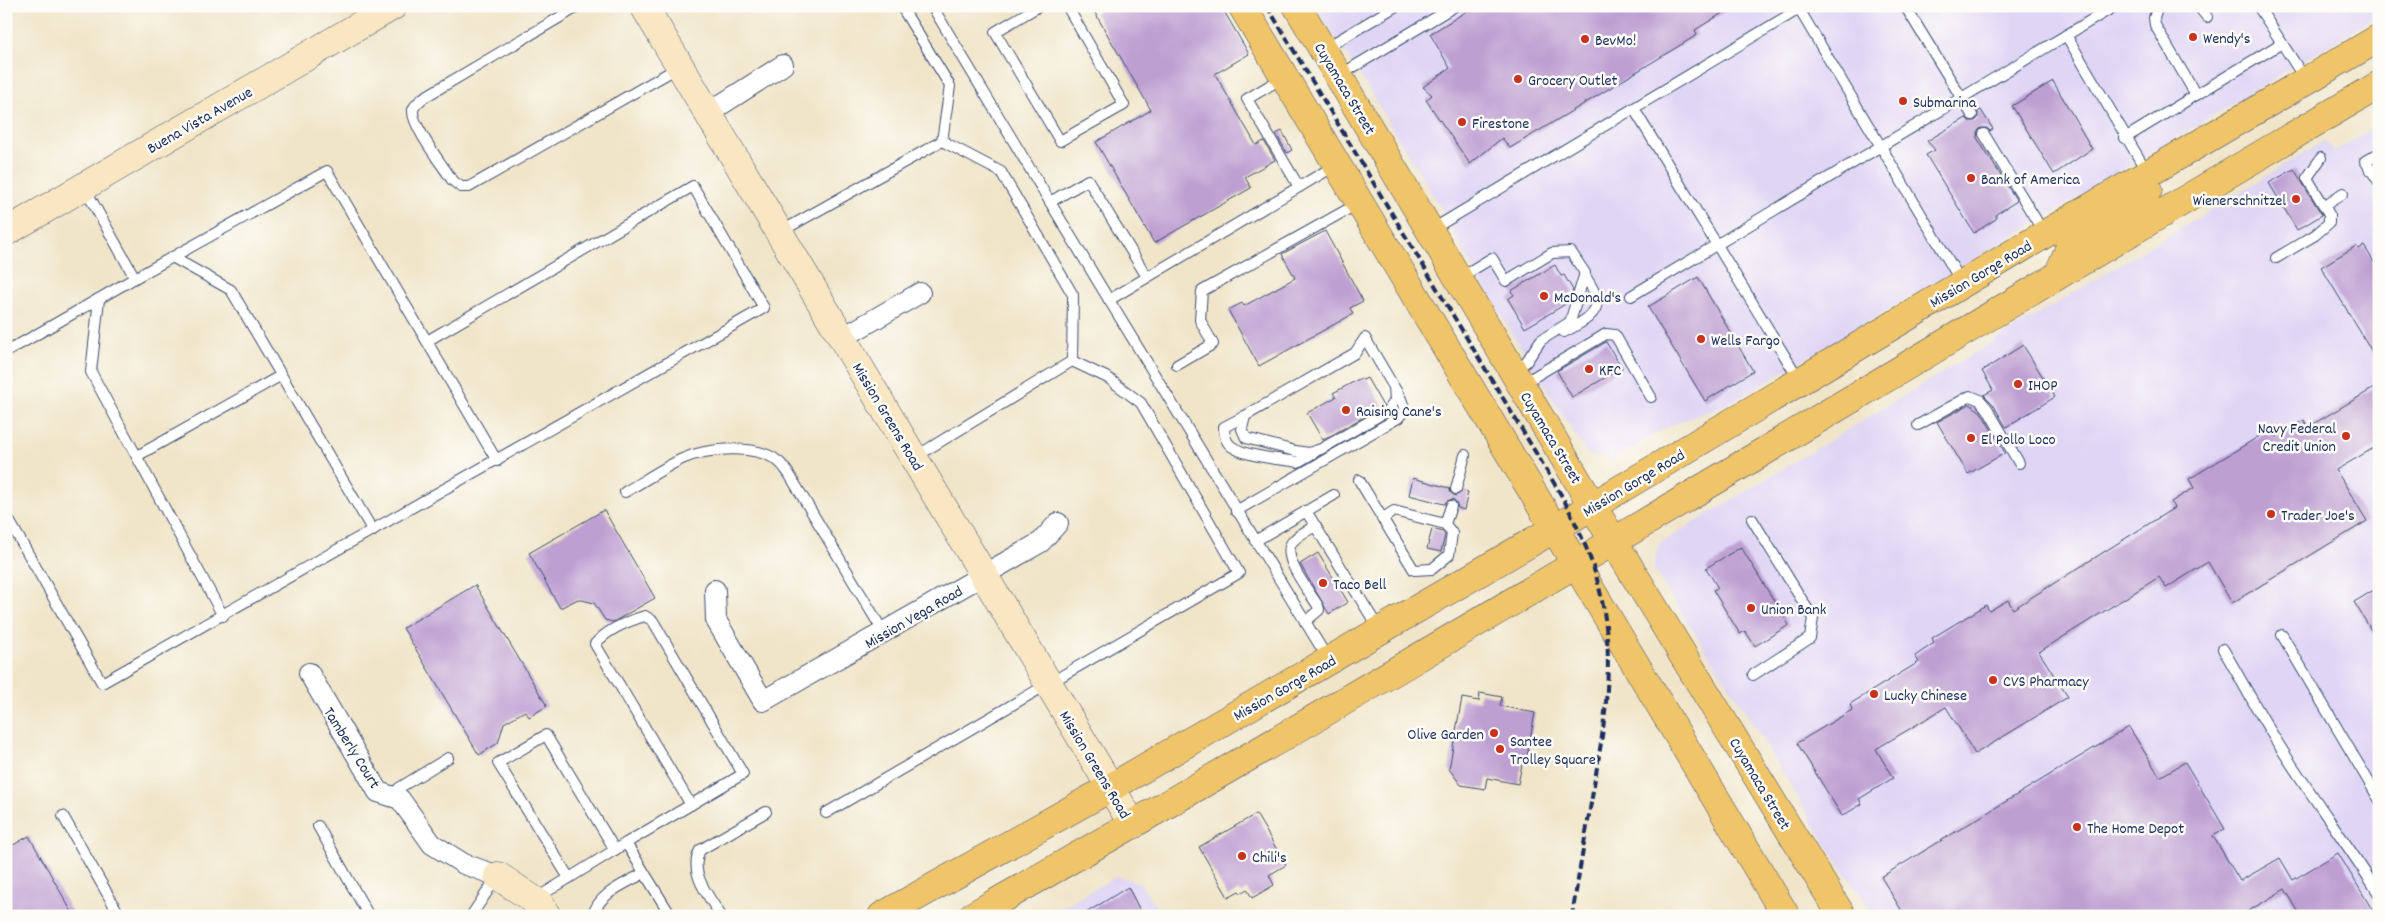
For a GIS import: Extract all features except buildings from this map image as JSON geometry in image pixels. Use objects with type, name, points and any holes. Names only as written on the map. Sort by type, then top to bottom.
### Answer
[{"type":"main road","points":[[1242,6],[1786,916]]},
{"type":"main road","name":"Cuyamaca Street","points":[[1297,6],[1458,279],[1524,373],[1593,506],[1614,542],[1842,916]]},
{"type":"main road","name":"Mission Gorge Road","points":[[882,916],[1110,788],[1329,661],[1593,506],[2045,234],[2379,38]]},
{"type":"main road","points":[[2197,192],[2225,157],[2296,114],[2306,100],[2307,81]]},
{"type":"main road","points":[[972,916],[1133,825],[1614,542],[2058,275],[2379,85]]},
{"type":"main road","points":[[2058,275],[2071,244],[2139,200],[2178,156]]},
{"type":"street","name":"Buena Vista Avenue","points":[[6,232],[393,6]]},
{"type":"street","name":"Mission Greens Road","points":[[644,6],[1133,825]]},
{"type":"street","points":[[708,112],[783,66]]},
{"type":"street","points":[[842,338],[920,293]]},
{"type":"street","name":"Mission Vega Road","points":[[715,590],[716,620],[763,701],[1041,542],[1058,523]]},
{"type":"street","name":"Tamberly Court","points":[[308,673],[378,792],[400,799],[432,844],[464,864],[498,876],[541,908]]},
{"type":"lane","points":[[578,6],[423,98],[416,104],[413,110],[415,122],[452,180],[461,187],[468,187],[476,183],[680,66]]},
{"type":"lane","points":[[901,6],[950,86],[942,141]]},
{"type":"lane","points":[[932,6],[1236,511],[1329,661]]},
{"type":"lane","points":[[1039,6],[995,32],[1060,141],[1124,105],[1067,6]]},
{"type":"lane","points":[[1323,50],[1396,6]]},
{"type":"lane","points":[[1338,75],[1455,6]]},
{"type":"lane","points":[[1905,6],[1972,115]]},
{"type":"lane","points":[[1631,296],[2115,6]]},
{"type":"lane","points":[[2158,6],[2154,18],[2155,25],[2196,95]]},
{"type":"lane","points":[[2198,6],[2207,17]]},
{"type":"lane","points":[[2258,6],[2307,81]]},
{"type":"lane","points":[[1430,230],[1799,9],[1963,284]]},
{"type":"lane","points":[[2066,35],[2125,138],[2148,174]]},
{"type":"lane","points":[[2125,138],[2282,43]]},
{"type":"lane","points":[[1285,77],[1247,99],[1299,187]]},
{"type":"lane","points":[[1634,108],[1800,382]]},
{"type":"lane","points":[[1984,134],[2045,234]]},
{"type":"lane","points":[[779,232],[942,141]]},
{"type":"lane","points":[[942,141],[1001,172],[1073,295],[1072,361]]},
{"type":"lane","points":[[2379,153],[2365,161],[2379,182]]},
{"type":"lane","points":[[2276,258],[2315,235],[2329,223],[2329,214],[2307,178],[2321,158]]},
{"type":"lane","points":[[1109,300],[1337,164]]},
{"type":"lane","points":[[6,352],[134,278],[327,171],[497,460]]},
{"type":"lane","points":[[1050,202],[1088,180],[1147,277]]},
{"type":"lane","points":[[84,186],[134,278]]},
{"type":"lane","points":[[6,515],[102,683],[374,531],[764,308],[693,186],[427,341]]},
{"type":"lane","points":[[2324,206],[2343,193]]},
{"type":"lane","points":[[1177,365],[1214,344],[1200,320],[1202,291],[1360,202]]},
{"type":"lane","points":[[1458,279],[1492,258],[1506,281],[1552,253],[1571,252],[1597,300],[1595,310],[1588,318],[1536,350]]},
{"type":"lane","points":[[172,257],[231,290],[280,376],[374,531]]},
{"type":"lane","points":[[1524,373],[1541,340],[1570,322],[1584,274]]},
{"type":"lane","points":[[99,299],[91,372],[223,616]]},
{"type":"lane","points":[[1524,373],[1606,334],[1615,335],[1651,397]]},
{"type":"lane","points":[[1236,511],[1398,418],[1405,410],[1394,387],[1365,338],[1355,353],[1224,427],[1224,435],[1230,445],[1249,453],[1298,462],[1389,410],[1395,400],[1394,387]]},
{"type":"lane","points":[[914,458],[1072,361]]},
{"type":"lane","points":[[826,813],[1239,573],[1141,402],[1108,378],[1072,361]]},
{"type":"lane","points":[[138,456],[280,376]]},
{"type":"lane","points":[[1918,425],[1970,396],[1980,400],[1987,408],[2020,463]]},
{"type":"lane","points":[[1245,416],[1242,429],[1246,438],[1295,451],[1309,452],[1321,450]]},
{"type":"lane","points":[[625,492],[695,454],[728,449],[759,452],[770,456],[779,462],[789,474],[884,633]]},
{"type":"lane","points":[[1456,489],[1465,455]]},
{"type":"lane","points":[[1359,480],[1382,519],[1414,570],[1432,568],[1449,555],[1452,533],[1445,524],[1394,511],[1382,519]]},
{"type":"lane","points":[[1254,540],[1334,495]]},
{"type":"lane","points":[[1445,524],[1451,506]]},
{"type":"lane","points":[[1306,511],[1380,630]]},
{"type":"lane","points":[[1752,519],[1813,618],[1810,638],[1753,675]]},
{"type":"lane","points":[[1305,622],[1317,614],[1318,606],[1290,561],[1289,547],[1292,541],[1316,526]]},
{"type":"lane","points":[[541,908],[569,878],[743,774],[653,621],[645,616],[632,620],[600,638],[595,644],[691,805]]},
{"type":"lane","points":[[2282,635],[2379,800]]},
{"type":"lane","points":[[2223,649],[2278,744],[2348,844],[2379,894]]},
{"type":"lane","points":[[569,878],[498,763],[546,736],[615,850]]},
{"type":"lane","points":[[392,797],[399,788],[448,758]]},
{"type":"lane","points":[[721,916],[700,880],[695,867],[695,859],[700,850],[766,812]]},
{"type":"lane","points":[[63,816],[120,916]]},
{"type":"lane","points":[[318,826],[369,916]]},
{"type":"lane","points":[[626,843],[671,916]]},
{"type":"lane","points":[[593,916],[594,908],[604,898],[644,872]]},
{"type":"lane","points":[[471,916],[498,876]]},
{"type":"shaded area","points":[[1315,6],[2379,6],[2379,15],[2052,213],[1730,403],[1665,428],[1612,460],[1587,454],[1479,279],[1440,207]]},
{"type":"shaded area","points":[[2379,126],[2379,916],[1875,916],[1832,854],[1737,698],[1654,569],[1654,560],[1659,544],[2324,141],[2335,151]]},
{"type":"shaded area","points":[[1117,876],[1140,883],[1162,916],[1046,916]]},
{"type":"railway","points":[[1267,6],[1563,498],[1590,558],[1601,596],[1605,620],[1608,667],[1607,691],[1602,738],[1572,916]]},
{"type":"place","name":"Wendy's","points":[[2193,37]]},
{"type":"place","name":"BevMo!","points":[[1585,39]]},
{"type":"place","name":"Grocery Outlet","points":[[1518,79]]},
{"type":"place","name":"Submarina","points":[[1903,101]]},
{"type":"place","name":"Firestone","points":[[1462,122]]},
{"type":"place","name":"Bank of America","points":[[1971,178]]},
{"type":"place","name":"Wienerschnitzel","points":[[2296,199]]},
{"type":"place","name":"McDonald's","points":[[1544,296]]},
{"type":"place","name":"Wells Fargo","points":[[1701,339]]},
{"type":"place","name":"KFC","points":[[1589,369]]},
{"type":"place","name":"IHOP","points":[[2018,384]]},
{"type":"place","name":"Raising Cane's","points":[[1346,410]]},
{"type":"place","name":"Navy Federal Credit Union","points":[[2346,436]]},
{"type":"place","name":"El Pollo Loco","points":[[1971,438]]},
{"type":"place","name":"Trader Joe's","points":[[2271,514]]},
{"type":"place","name":"Taco Bell","points":[[1323,583]]},
{"type":"place","name":"Union Bank","points":[[1751,608]]},
{"type":"place","name":"CVS Pharmacy","points":[[1993,680]]},
{"type":"place","name":"Lucky Chinese","points":[[1874,694]]},
{"type":"place","name":"Olive Garden","points":[[1494,733]]},
{"type":"place","name":"Santee Trolley Square","points":[[1500,749]]},
{"type":"place","name":"The Home Depot","points":[[2077,827]]},
{"type":"place","name":"Chili's","points":[[1242,856]]}]
